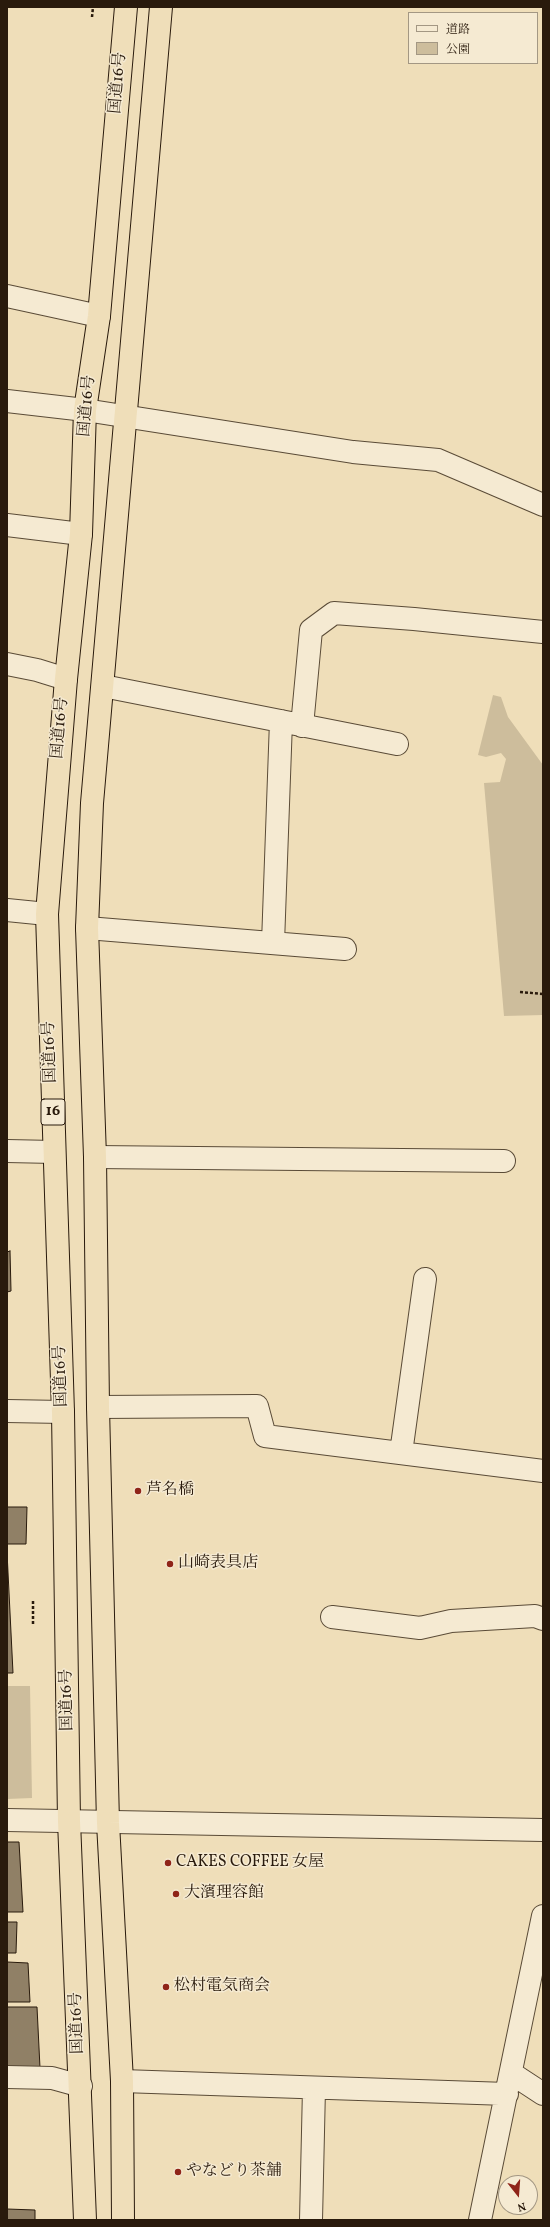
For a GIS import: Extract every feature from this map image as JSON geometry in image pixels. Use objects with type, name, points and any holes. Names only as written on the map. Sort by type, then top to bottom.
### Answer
[{"type":"highway","name":"国道16号","points":[[85,2220],[81,2086],[69,1821],[64,1412],[47,914],[66,679],[81,534],[85,410],[99,316],[126,7]]},
{"type":"highway","points":[[122,2220],[122,2081],[108,1823],[98,1407],[95,1157],[87,928],[92,803],[161,7]]},
{"type":"street","points":[[7,296],[99,316]]},
{"type":"street","points":[[7,401],[85,410],[125,418],[353,452],[438,460],[543,505]]},
{"type":"street","points":[[7,525],[81,534]]},
{"type":"street","points":[[302,726],[311,630],[334,613],[414,619],[543,632]]},
{"type":"street","points":[[7,664],[37,670],[66,679]]},
{"type":"street","points":[[103,686],[397,744]]},
{"type":"street","points":[[273,943],[281,721]]},
{"type":"street","points":[[7,910],[47,914]]},
{"type":"street","points":[[87,928],[345,949]]},
{"type":"street","points":[[7,1151],[54,1152]]},
{"type":"street","points":[[95,1157],[504,1161]]},
{"type":"street","points":[[401,1453],[425,1279]]},
{"type":"street","points":[[98,1407],[257,1406],[265,1436],[543,1471]]},
{"type":"street","points":[[7,1411],[64,1412]]},
{"type":"street","points":[[332,1617],[420,1628],[451,1621],[535,1616],[543,1619]]},
{"type":"street","points":[[7,1820],[543,1830]]},
{"type":"street","points":[[480,2220],[543,1916]]},
{"type":"street","points":[[7,2077],[52,2078],[81,2086]]},
{"type":"street","points":[[122,2081],[314,2088],[509,2084],[543,2094]]},
{"type":"street","points":[[311,2220],[314,2088]]},
{"type":"path","points":[[520,992],[543,994]]},
{"type":"green space","points":[[493,695],[501,697],[508,717],[543,765],[543,1015],[504,1016],[484,783],[500,782],[506,759],[501,753],[486,757],[478,755]]},
{"type":"green space","points":[[7,1686],[30,1686],[32,1798],[7,1799]]},
{"type":"building","points":[[10,1251],[11,1291],[7,1292],[7,1252]]},
{"type":"building","points":[[7,1507],[27,1507],[26,1544],[7,1544]]},
{"type":"building","points":[[7,1552],[13,1673],[7,1673]]},
{"type":"building","points":[[7,1842],[19,1842],[23,1912],[7,1912]]},
{"type":"building","points":[[7,1922],[17,1922],[16,1953],[7,1953]]},
{"type":"building","points":[[7,1962],[28,1963],[30,2002],[7,2002]]},
{"type":"building","points":[[7,2007],[37,2007],[40,2068],[7,2067]]},
{"type":"building","points":[[7,2209],[35,2210],[35,2220],[7,2220]]},
{"type":"place","name":"芦名橋","points":[[138,1491]]},
{"type":"place","name":"山崎表具店","points":[[170,1564]]},
{"type":"place","name":"CAKES COFFEE 女屋","points":[[168,1863]]},
{"type":"place","name":"大濱理容館","points":[[176,1894]]},
{"type":"place","name":"松村電気商会","points":[[166,1987]]},
{"type":"place","name":"やなどり茶舗","points":[[178,2172]]}]
